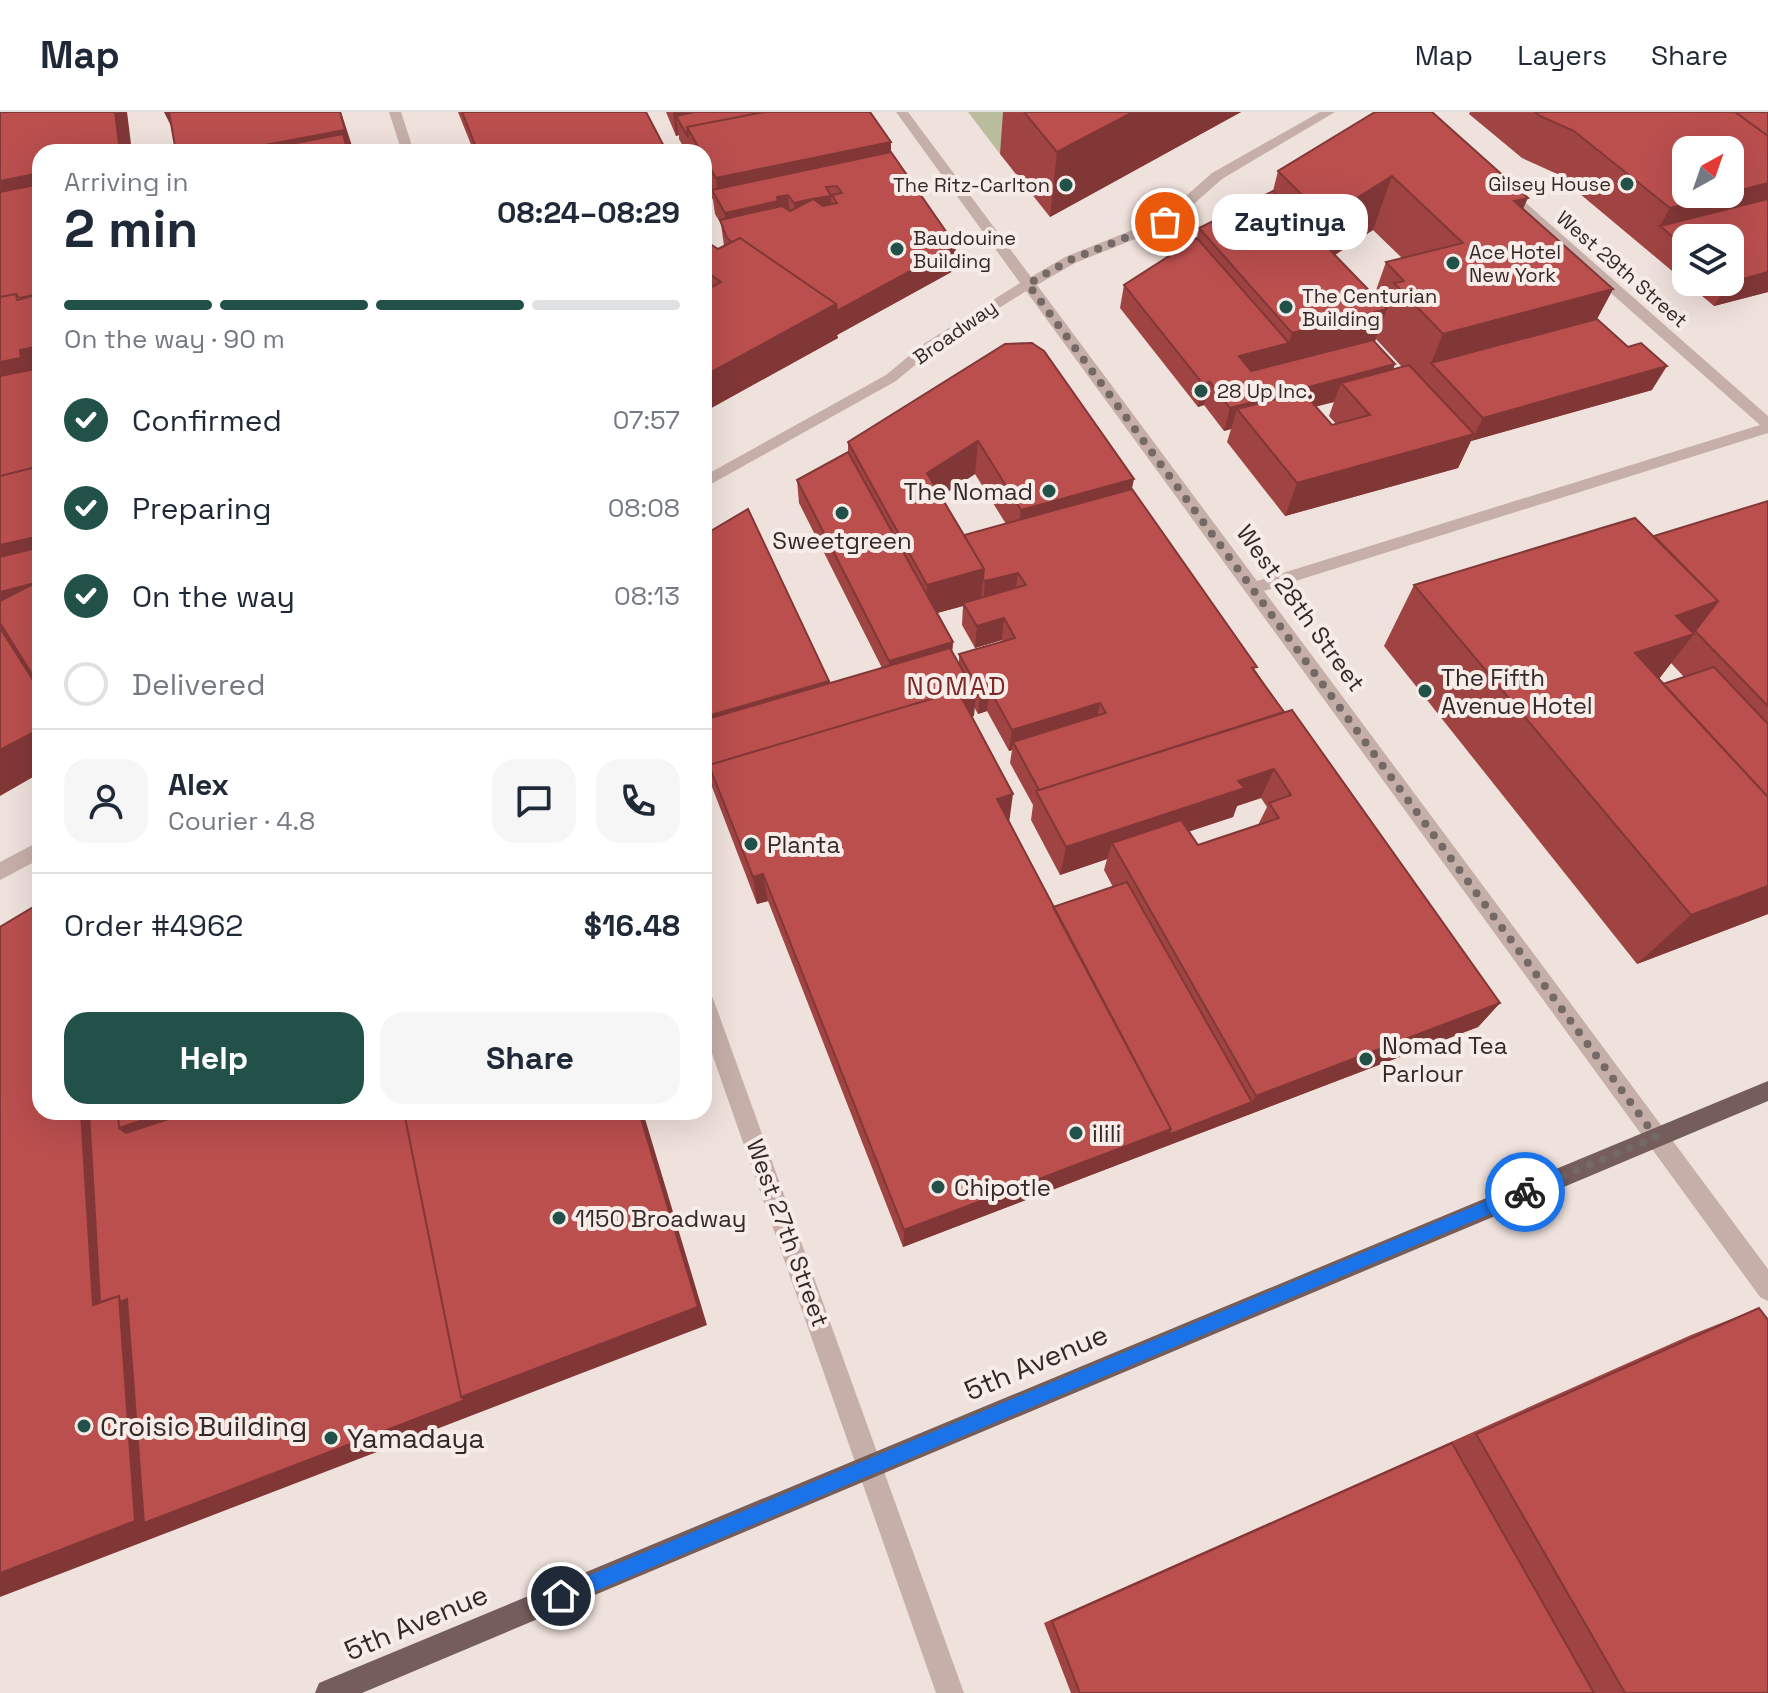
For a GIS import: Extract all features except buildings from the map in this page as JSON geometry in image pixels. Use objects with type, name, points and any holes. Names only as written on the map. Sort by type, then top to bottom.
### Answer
[{"type":"main road","name":"5th Avenue","points":[[329,1693],[1768,1091]]},
{"type":"street","points":[[395,112],[405,144]]},
{"type":"street","name":"West 28th Street","points":[[902,112],[1768,1289]]},
{"type":"street","name":"Broadway","points":[[712,479],[891,378],[927,348],[1070,260],[1165,222],[1217,176],[1329,112]]},
{"type":"street","name":"West 29th Street","points":[[1488,178],[1768,426]]},
{"type":"street","points":[[1254,588],[1768,426]]},
{"type":"street","points":[[0,872],[32,854]]},
{"type":"street","name":"West 27th Street","points":[[712,1023],[950,1693]]},
{"type":"green space","points":[[968,112],[1046,112],[1000,154]]},
{"type":"way so far","points":[[1165,222],[1070,260],[1028,284],[1656,1137],[1525,1192]]},
{"type":"place","name":"Gilsey House","points":[[1627,184]]},
{"type":"place","name":"The Ritz-Carlton","points":[[1066,185]]},
{"type":"place","name":"Zaytinya","points":[[1165,222]]},
{"type":"place","name":"Baudouine Building","points":[[897,249]]},
{"type":"place","name":"Ace Hotel New York","points":[[1453,263]]},
{"type":"place","name":"The Centurian Building","points":[[1286,307]]},
{"type":"place","name":"28 Up Inc.","points":[[1201,391]]},
{"type":"place","name":"The Nomad","points":[[1049,491]]},
{"type":"place","name":"Sweetgreen","points":[[842,513]]},
{"type":"place","name":"The Fifth Avenue Hotel","points":[[1425,691]]},
{"type":"place","name":"Planta","points":[[751,844]]},
{"type":"place","name":"Nomad Tea Parlour","points":[[1366,1059]]},
{"type":"place","name":"ilili","points":[[1076,1133]]},
{"type":"place","name":"Chipotle","points":[[938,1187]]},
{"type":"place","name":"1150 Broadway","points":[[559,1218]]},
{"type":"place","name":"Croisic Building","points":[[84,1426]]},
{"type":"place","name":"Yamadaya","points":[[331,1438]]},
{"type":"district","name":"NOMAD","points":[[957,686]]},
{"type":"route","points":[[561,1596],[1525,1192]]}]
